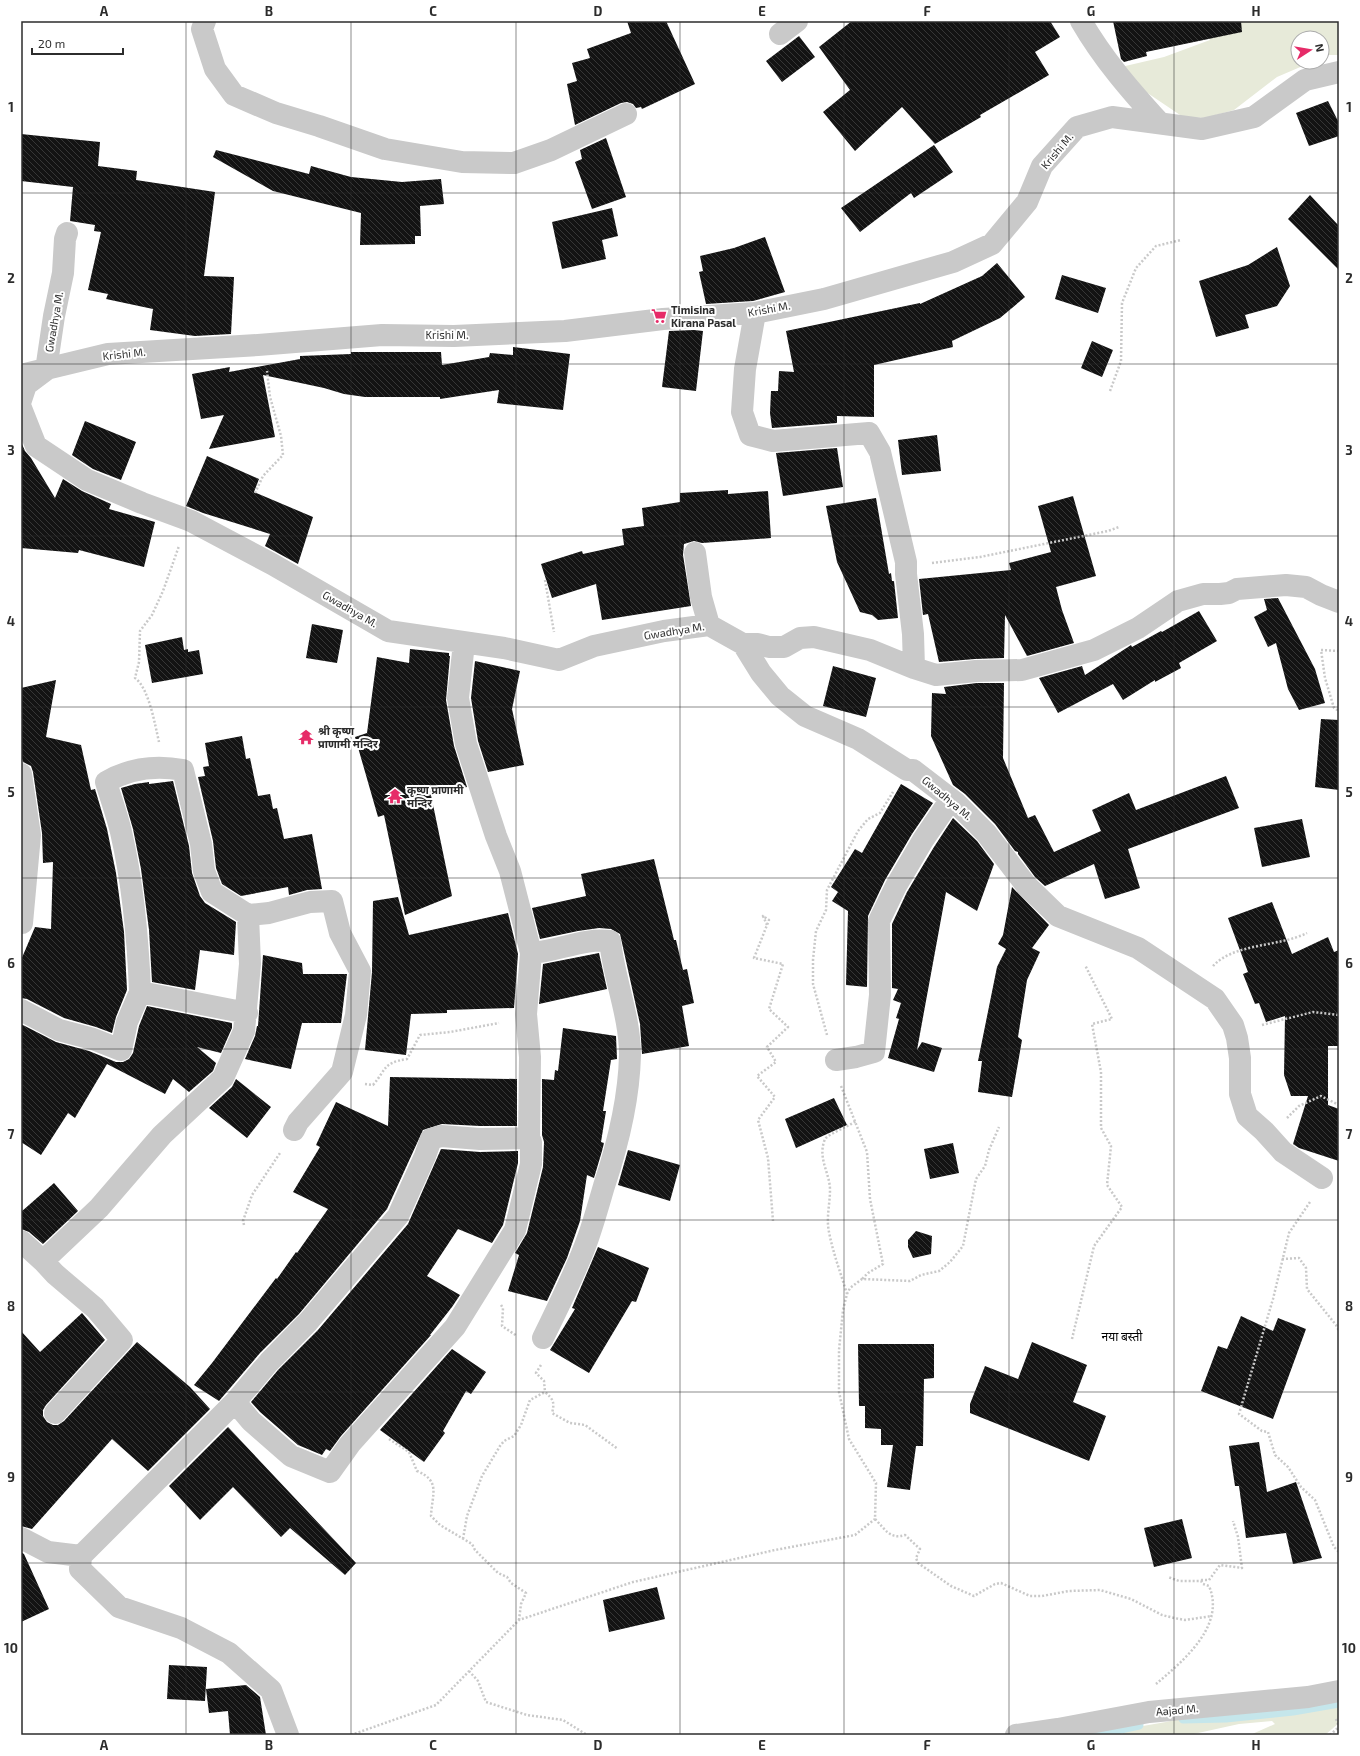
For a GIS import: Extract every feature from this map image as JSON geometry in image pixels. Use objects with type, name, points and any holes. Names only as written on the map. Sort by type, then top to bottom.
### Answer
[{"type":"street","points":[[205,21],[202,29],[215,70],[234,95],[276,113],[319,126],[385,150],[462,162],[514,163],[552,150],[626,114]]},
{"type":"street","points":[[1081,21],[1095,45],[1118,76],[1159,122]]},
{"type":"street","name":"Krishi M.","points":[[21,375],[108,354],[258,345],[382,335],[454,336],[565,331],[663,319],[755,313],[824,299],[953,262],[992,244],[1027,202],[1042,166],[1077,127],[1112,117],[1159,122],[1202,129],[1254,117],[1305,80],[1339,72]]},
{"type":"street","name":"Gwadhya M.","points":[[46,370],[54,316],[64,273],[65,239],[67,233]]},
{"type":"street","points":[[755,313],[745,369],[742,412],[750,435],[773,441],[869,433],[880,452],[906,562],[913,634],[914,668]]},
{"type":"street","points":[[21,400],[26,385],[46,370]]},
{"type":"street","name":"Gwadhya M.","points":[[21,408],[36,446],[88,480],[142,503],[191,520],[272,564],[388,631],[504,648],[559,660],[594,646],[664,631],[709,625],[743,644],[761,673],[780,696],[805,716],[858,739],[907,770],[913,770],[951,799],[986,833],[1026,885],[1058,916],[1138,948],[1215,999],[1234,1025],[1240,1058],[1240,1094],[1247,1116]]},
{"type":"street","points":[[695,553],[701,597],[709,625]]},
{"type":"street","points":[[743,644],[784,647],[800,638],[814,637],[870,650],[914,668],[936,675],[976,671],[1022,670],[1094,650],[1138,628],[1178,601],[1203,594],[1229,593],[1237,589],[1286,585],[1306,587],[1339,602]]},
{"type":"street","points":[[235,1402],[251,1422],[291,1456],[330,1472],[366,1425],[455,1327],[515,1230],[531,1164],[531,1142],[529,1138],[530,1057],[526,1014],[531,953],[510,871],[493,829],[466,744],[458,698],[464,643]]},
{"type":"street","points":[[21,1010],[59,1030],[93,1039],[121,1050],[127,1022],[140,992],[138,944],[132,894],[121,832],[106,782],[115,777],[147,768],[166,767],[183,770],[201,844],[204,871],[212,892],[248,915],[269,913],[310,902],[332,901],[340,933],[360,971],[356,1015],[342,1072],[298,1122],[294,1130]]},
{"type":"street","points":[[21,774],[30,835],[21,924]]},
{"type":"street","points":[[836,1060],[874,1052],[880,995],[879,921],[896,886],[923,840],[951,799]]},
{"type":"street","points":[[43,1261],[98,1208],[162,1135],[223,1078],[244,1032],[247,1013],[250,964],[248,915]]},
{"type":"street","points":[[531,953],[548,951],[596,940],[610,941],[611,956],[623,999],[630,1054],[623,1115],[610,1167],[588,1239],[564,1296],[543,1338]]},
{"type":"street","points":[[140,992],[247,1013]]},
{"type":"street","points":[[1247,1116],[1264,1131],[1283,1152],[1322,1178]]},
{"type":"street","points":[[288,1735],[271,1690],[229,1654],[181,1628],[119,1607],[80,1569],[80,1556],[235,1402],[269,1362],[308,1322],[398,1216],[425,1156],[431,1138],[441,1136],[480,1139],[529,1138]]},
{"type":"street","points":[[21,1241],[43,1261],[54,1274],[95,1308],[122,1340],[55,1413]]},
{"type":"street","points":[[21,1538],[48,1552],[80,1556]]},
{"type":"street","name":"Aajad M.","points":[[1016,1735],[1058,1729],[1149,1712],[1308,1697],[1339,1691]]},
{"type":"path","points":[[1110,391],[1120,361],[1122,303],[1136,268],[1156,246],[1181,240]]},
{"type":"path","points":[[255,493],[263,476],[282,455],[281,436],[270,397],[266,356],[258,345]]},
{"type":"path","points":[[166,767],[149,703],[140,682],[135,678],[138,662],[140,631],[152,615],[182,540],[188,533],[191,520]]},
{"type":"path","points":[[906,562],[932,563],[980,557],[1119,527]]},
{"type":"path","points":[[545,580],[550,618],[559,660]]},
{"type":"path","points":[[1339,651],[1321,650],[1325,678],[1334,708],[1339,711]]},
{"type":"path","points":[[767,925],[754,958],[783,964],[769,1009],[788,1027],[767,1047],[776,1062],[758,1076],[775,1097],[758,1120],[768,1158],[773,1220]]},
{"type":"path","points":[[1192,983],[1207,972],[1220,958],[1277,942],[1294,940],[1307,933]]},
{"type":"path","points":[[1072,1339],[1094,1246],[1122,1207],[1107,1185],[1111,1146],[1101,1128],[1101,1072],[1092,1024],[1112,1019],[1085,965]]},
{"type":"path","points":[[1234,1025],[1246,1028],[1270,1024],[1313,1012],[1339,1015]]},
{"type":"path","points":[[342,1072],[362,1084],[373,1085],[386,1066],[397,1060],[407,1059],[420,1035],[450,1032],[498,1023],[526,1014]]},
{"type":"path","points":[[1247,1116],[1266,1116],[1284,1120],[1298,1106],[1321,1096],[1339,1105]]},
{"type":"path","points":[[847,1294],[829,1232],[828,1200],[830,1189],[823,1163],[822,1148],[825,1139],[829,1135],[848,1127],[856,1121]]},
{"type":"path","points":[[999,1127],[989,1150],[985,1166],[976,1179],[963,1246],[950,1262],[939,1271],[921,1275],[910,1281],[862,1279],[850,1288],[847,1294],[843,1310],[839,1350],[839,1392],[850,1439],[876,1482],[875,1519],[886,1532],[898,1537],[905,1535],[920,1549],[916,1558],[918,1563],[951,1586],[974,1596],[995,1584],[1001,1583],[1030,1596],[1042,1596],[1069,1591],[1100,1590],[1131,1599],[1162,1615],[1174,1618],[1185,1620],[1212,1616]]},
{"type":"path","points":[[244,1225],[243,1221],[252,1194],[272,1166],[294,1130]]},
{"type":"path","points":[[1322,1178],[1315,1194],[1289,1233],[1273,1300],[1239,1414],[1262,1431],[1268,1432],[1275,1455],[1288,1467],[1301,1486],[1315,1500],[1334,1547],[1339,1552]]},
{"type":"path","points":[[1282,1260],[1299,1258],[1306,1268],[1307,1289],[1336,1325],[1339,1331]]},
{"type":"path","points":[[463,1539],[467,1516],[482,1476],[500,1446],[504,1441],[514,1436],[521,1425],[530,1400],[545,1392],[552,1397],[554,1404],[552,1413],[570,1423],[585,1425],[618,1449]]},
{"type":"path","points":[[366,1425],[409,1452],[417,1471],[428,1476],[433,1486],[431,1516],[440,1525],[472,1544],[475,1550],[498,1573],[507,1577],[511,1583],[526,1593],[521,1604],[519,1620]]},
{"type":"path","points":[[350,1735],[436,1706],[519,1620],[633,1582],[776,1550],[855,1535],[875,1519]]},
{"type":"path","points":[[1168,1577],[1179,1581],[1209,1580],[1220,1565],[1242,1568],[1238,1537],[1233,1521]]},
{"type":"path","points":[[1154,1686],[1171,1672],[1192,1650],[1205,1632],[1212,1616],[1213,1596],[1209,1586],[1204,1584],[1201,1580]]},
{"type":"path","points":[[469,1671],[478,1681],[486,1702],[527,1714],[563,1720],[587,1735]]},
{"type":"path","points":[[1330,1735],[1339,1727]]},
{"type":"green space","points":[[1206,21],[1339,21],[1339,55],[1330,55],[1330,30],[1290,30],[1290,70],[1293,70],[1277,77],[1234,110],[1205,118],[1183,117],[1146,92],[1121,67],[1164,57],[1210,40]]},
{"type":"green space","points":[[1339,1698],[1339,1723],[1325,1735],[1250,1735],[1275,1724],[1272,1721],[1239,1724],[1189,1735],[1122,1735],[1124,1731],[1137,1727],[1210,1712]]},
{"type":"building","points":[[627,21],[666,21],[695,84],[642,109],[641,107],[636,108],[633,104],[627,102],[621,103],[575,125],[567,84],[577,81],[572,63],[590,58],[587,49],[631,33]]},
{"type":"building","points":[[852,21],[1050,21],[1060,37],[1035,52],[1049,75],[980,115],[981,117],[935,144],[902,107],[855,151],[823,112],[850,90],[819,47]]},
{"type":"building","points":[[1113,21],[1241,21],[1242,32],[1146,52],[1147,56],[1124,62],[1121,59]]},
{"type":"building","points":[[799,36],[815,57],[782,82],[766,61]]},
{"type":"building","points":[[1328,101],[1339,123],[1339,136],[1309,146],[1296,113]]},
{"type":"building","points":[[21,134],[100,142],[98,166],[137,171],[136,180],[215,192],[204,276],[234,277],[231,334],[195,336],[150,330],[153,309],[106,299],[108,294],[88,290],[101,232],[94,231],[95,225],[70,221],[73,187],[21,181]]},
{"type":"building","points":[[606,138],[626,197],[592,209],[575,162],[582,159],[580,150]]},
{"type":"building","points":[[934,145],[953,172],[914,198],[911,193],[860,232],[841,208]]},
{"type":"building","points":[[216,150],[309,174],[311,166],[351,177],[402,182],[441,179],[444,204],[420,206],[421,236],[415,236],[415,244],[360,245],[361,213],[273,191],[213,157]]},
{"type":"building","points":[[1310,195],[1339,226],[1339,270],[1288,219]]},
{"type":"building","points":[[612,208],[618,236],[602,240],[606,259],[562,269],[552,222]]},
{"type":"building","points":[[765,237],[785,292],[753,301],[706,304],[699,272],[703,271],[700,256],[734,248]]},
{"type":"building","points":[[1277,247],[1290,286],[1277,306],[1245,315],[1249,328],[1216,337],[1199,281],[1248,265]]},
{"type":"building","points":[[997,263],[1025,297],[1000,318],[952,341],[953,347],[874,365],[874,417],[837,416],[837,423],[772,428],[770,413],[771,391],[778,391],[779,371],[794,372],[786,331],[920,304],[982,276]]},
{"type":"building","points":[[1062,275],[1106,288],[1098,313],[1055,299]]},
{"type":"building","points":[[669,331],[703,331],[696,391],[662,387]]},
{"type":"building","points":[[1092,341],[1113,350],[1102,377],[1081,368]]},
{"type":"building","points":[[513,347],[570,354],[563,410],[497,403],[499,390],[440,399],[440,397],[365,397],[344,394],[324,388],[263,375],[275,437],[209,449],[224,415],[201,419],[192,374],[230,367],[229,372],[300,359],[300,356],[351,354],[351,352],[441,352],[442,365],[489,357],[490,353],[513,355]]},
{"type":"building","points":[[85,421],[136,442],[121,480],[93,469],[72,455]]},
{"type":"building","points":[[937,435],[941,471],[902,475],[898,440]]},
{"type":"building","points":[[21,442],[25,451],[31,458],[55,498],[63,479],[82,491],[111,504],[109,509],[155,522],[144,567],[79,550],[78,553],[21,548]]},
{"type":"building","points":[[837,448],[843,487],[783,496],[776,453]]},
{"type":"building","points":[[207,456],[259,479],[254,492],[313,517],[298,564],[265,546],[270,534],[203,513],[186,506]]},
{"type":"building","points":[[728,490],[728,494],[768,491],[771,538],[702,543],[694,541],[684,544],[683,555],[691,606],[602,620],[596,584],[552,598],[541,564],[582,551],[583,554],[624,545],[622,529],[644,526],[642,508],[680,502],[680,493]]},
{"type":"building","points":[[1073,496],[1096,576],[1056,587],[1062,610],[1074,643],[1027,656],[1005,615],[1004,658],[939,662],[928,614],[923,615],[919,579],[1011,570],[1009,563],[1051,552],[1038,506]]},
{"type":"building","points":[[876,498],[889,574],[891,573],[892,581],[894,581],[898,618],[878,620],[872,615],[860,612],[837,562],[826,506]]},
{"type":"building","points":[[1278,598],[1315,669],[1325,703],[1299,710],[1288,689],[1276,643],[1268,647],[1254,617],[1267,610],[1264,599]]},
{"type":"building","points":[[1199,611],[1217,641],[1179,663],[1181,668],[1155,682],[1155,680],[1123,700],[1113,684],[1058,713],[1039,678],[1082,666],[1085,675],[1131,645],[1132,647]]},
{"type":"building","points":[[312,624],[343,630],[337,663],[306,658]]},
{"type":"building","points":[[182,637],[184,650],[188,649],[188,652],[199,650],[203,674],[152,683],[145,645]]},
{"type":"building","points":[[410,649],[449,653],[446,700],[454,746],[467,787],[431,795],[452,896],[405,915],[384,815],[378,817],[355,737],[367,733],[377,657],[409,663]]},
{"type":"building","points":[[475,661],[520,671],[512,709],[524,765],[488,772],[478,741],[471,698]]},
{"type":"building","points":[[833,666],[876,678],[866,717],[823,706]]},
{"type":"building","points":[[56,680],[46,737],[81,745],[91,790],[95,789],[107,829],[116,873],[124,932],[127,990],[116,1017],[112,1033],[64,1018],[27,999],[21,998],[21,960],[35,927],[51,929],[53,862],[43,863],[42,833],[33,772],[31,766],[23,762],[21,755],[21,688]]},
{"type":"building","points":[[977,683],[1004,683],[1003,758],[1028,818],[1035,815],[1054,852],[1101,831],[1092,810],[1129,793],[1136,810],[1226,776],[1239,808],[1128,849],[1140,888],[1105,899],[1094,864],[1045,886],[1035,877],[1018,852],[1015,851],[995,824],[965,794],[953,785],[931,736],[932,693],[946,694],[944,687]]},
{"type":"building","points":[[1321,719],[1339,720],[1339,790],[1315,787]]},
{"type":"building","points":[[242,736],[246,759],[250,758],[258,796],[270,794],[273,809],[277,808],[284,839],[312,834],[322,889],[307,890],[289,895],[288,887],[241,896],[222,884],[216,868],[213,841],[198,777],[205,776],[203,767],[209,766],[205,743]]},
{"type":"building","points":[[173,781],[189,846],[192,873],[200,896],[205,903],[236,922],[234,955],[200,950],[195,990],[152,982],[149,930],[141,869],[133,829],[121,788],[149,782],[149,784]]},
{"type":"building","points":[[901,784],[933,803],[912,834],[885,880],[868,916],[867,987],[846,985],[848,911],[832,901],[838,892],[831,887],[855,849],[862,853]]},
{"type":"building","points":[[953,818],[977,841],[994,864],[977,911],[946,892],[917,1050],[922,1042],[942,1048],[934,1072],[888,1058],[899,1019],[896,1018],[901,1003],[893,1000],[898,989],[892,988],[892,924],[907,892]]},
{"type":"building","points":[[1302,819],[1310,857],[1262,867],[1254,828]]},
{"type":"building","points":[[654,859],[674,940],[676,940],[683,970],[687,969],[694,1003],[682,1006],[689,1046],[642,1054],[640,1024],[620,934],[611,929],[599,928],[540,939],[532,908],[586,896],[581,874]]},
{"type":"building","points":[[1012,887],[1049,925],[1032,948],[1040,952],[1027,980],[1018,1037],[1022,1040],[1012,1097],[978,1092],[982,1061],[978,1061],[997,967],[1006,949],[998,944],[1003,935]]},
{"type":"building","points":[[398,897],[409,935],[508,913],[518,954],[514,1008],[447,1010],[447,1013],[411,1014],[406,1055],[365,1050],[372,972],[373,901]]},
{"type":"building","points":[[1272,902],[1292,954],[1328,937],[1334,952],[1339,950],[1339,1046],[1328,1046],[1328,1105],[1339,1109],[1339,1161],[1299,1148],[1293,1144],[1308,1096],[1291,1096],[1284,1075],[1285,1016],[1266,1022],[1259,1003],[1255,1004],[1243,974],[1248,972],[1228,918]]},
{"type":"building","points":[[599,953],[607,989],[539,1004],[543,964]]},
{"type":"building","points":[[263,955],[302,963],[303,974],[347,974],[341,1023],[302,1023],[291,1069],[245,1059],[258,1026]]},
{"type":"building","points":[[147,1006],[232,1023],[232,1028],[221,1053],[197,1047],[216,1063],[213,1071],[189,1092],[173,1079],[165,1094],[107,1064],[75,1118],[68,1113],[41,1155],[21,1142],[21,1024],[56,1042],[89,1051],[116,1062],[123,1062],[129,1059],[133,1053],[139,1026]]},
{"type":"building","points":[[563,1028],[616,1036],[617,1059],[611,1060],[603,1111],[606,1111],[601,1142],[604,1143],[602,1151],[594,1178],[587,1175],[580,1221],[567,1258],[547,1301],[508,1291],[519,1255],[515,1253],[527,1233],[543,1167],[544,1142],[542,1135],[542,1079],[554,1080],[555,1070],[558,1071]]},
{"type":"building","points":[[390,1077],[517,1079],[517,1126],[442,1124],[423,1130],[387,1209],[299,1314],[260,1353],[219,1401],[194,1385],[276,1278],[277,1279],[296,1252],[297,1253],[328,1209],[293,1192],[320,1147],[316,1145],[336,1102],[388,1126]]},
{"type":"building","points":[[236,1079],[271,1107],[247,1138],[209,1108],[232,1087]]},
{"type":"building","points":[[834,1098],[847,1125],[796,1148],[785,1119]]},
{"type":"building","points":[[953,1143],[959,1173],[930,1179],[924,1149]]},
{"type":"building","points":[[441,1149],[480,1152],[518,1151],[518,1163],[503,1225],[492,1243],[458,1229],[427,1276],[460,1295],[452,1307],[431,1335],[341,1436],[330,1451],[326,1449],[322,1455],[298,1445],[260,1412],[251,1402],[278,1370],[318,1330],[408,1224]]},
{"type":"building","points":[[628,1150],[680,1165],[670,1201],[618,1185]]},
{"type":"building","points":[[54,1183],[78,1211],[43,1244],[29,1232],[21,1229],[21,1212]]},
{"type":"building","points":[[916,1231],[932,1236],[931,1254],[913,1258],[908,1247],[908,1240]]},
{"type":"building","points":[[598,1247],[649,1268],[636,1302],[632,1301],[589,1373],[550,1350],[575,1309],[572,1308]]},
{"type":"building","points":[[82,1313],[105,1340],[46,1405],[43,1410],[43,1416],[47,1422],[53,1425],[58,1425],[64,1421],[137,1342],[190,1387],[210,1409],[148,1471],[112,1439],[32,1529],[21,1526],[21,1331],[40,1352]]},
{"type":"building","points":[[1241,1316],[1273,1331],[1278,1318],[1306,1329],[1273,1419],[1201,1391],[1218,1346],[1227,1349]]},
{"type":"building","points":[[1032,1342],[1087,1365],[1073,1402],[1106,1416],[1089,1461],[970,1413],[970,1404],[985,1366],[1018,1379]]},
{"type":"building","points":[[858,1344],[934,1344],[934,1378],[924,1379],[923,1446],[916,1446],[910,1490],[887,1487],[893,1445],[881,1445],[881,1429],[865,1428],[865,1406],[859,1406]]},
{"type":"building","points":[[452,1349],[486,1372],[471,1394],[466,1391],[443,1431],[445,1433],[424,1462],[380,1430]]},
{"type":"building","points":[[228,1427],[356,1563],[345,1575],[290,1528],[281,1537],[233,1487],[200,1520],[169,1486]]},
{"type":"building","points":[[1259,1442],[1267,1492],[1296,1482],[1322,1558],[1293,1564],[1286,1533],[1246,1538],[1239,1486],[1235,1486],[1229,1446]]},
{"type":"building","points":[[1182,1519],[1192,1558],[1154,1567],[1144,1528]]},
{"type":"building","points":[[21,1552],[24,1554],[49,1609],[21,1622]]},
{"type":"building","points":[[657,1587],[665,1619],[609,1632],[603,1600]]},
{"type":"building","points":[[169,1665],[207,1667],[205,1701],[167,1699]]},
{"type":"building","points":[[246,1685],[260,1697],[266,1735],[230,1735],[228,1711],[209,1713],[206,1689]]},
{"type":"waterway","points":[[1183,1719],[1226,1718],[1293,1711],[1339,1703]]},
{"type":"waterway","points":[[1093,1735],[1139,1725]]},
{"type":"place","name":"Timisina Kirana Pasal","points":[[659,316]]},
{"type":"place","name":"श्री कृष्ण प्राणामी मन्दिर","points":[[306,737]]},
{"type":"place","name":"कृष्ण प्राणामी मन्दिर","points":[[395,796]]},
{"type":"district","name":"नया बस्ती","points":[[1122,1337]]}]
